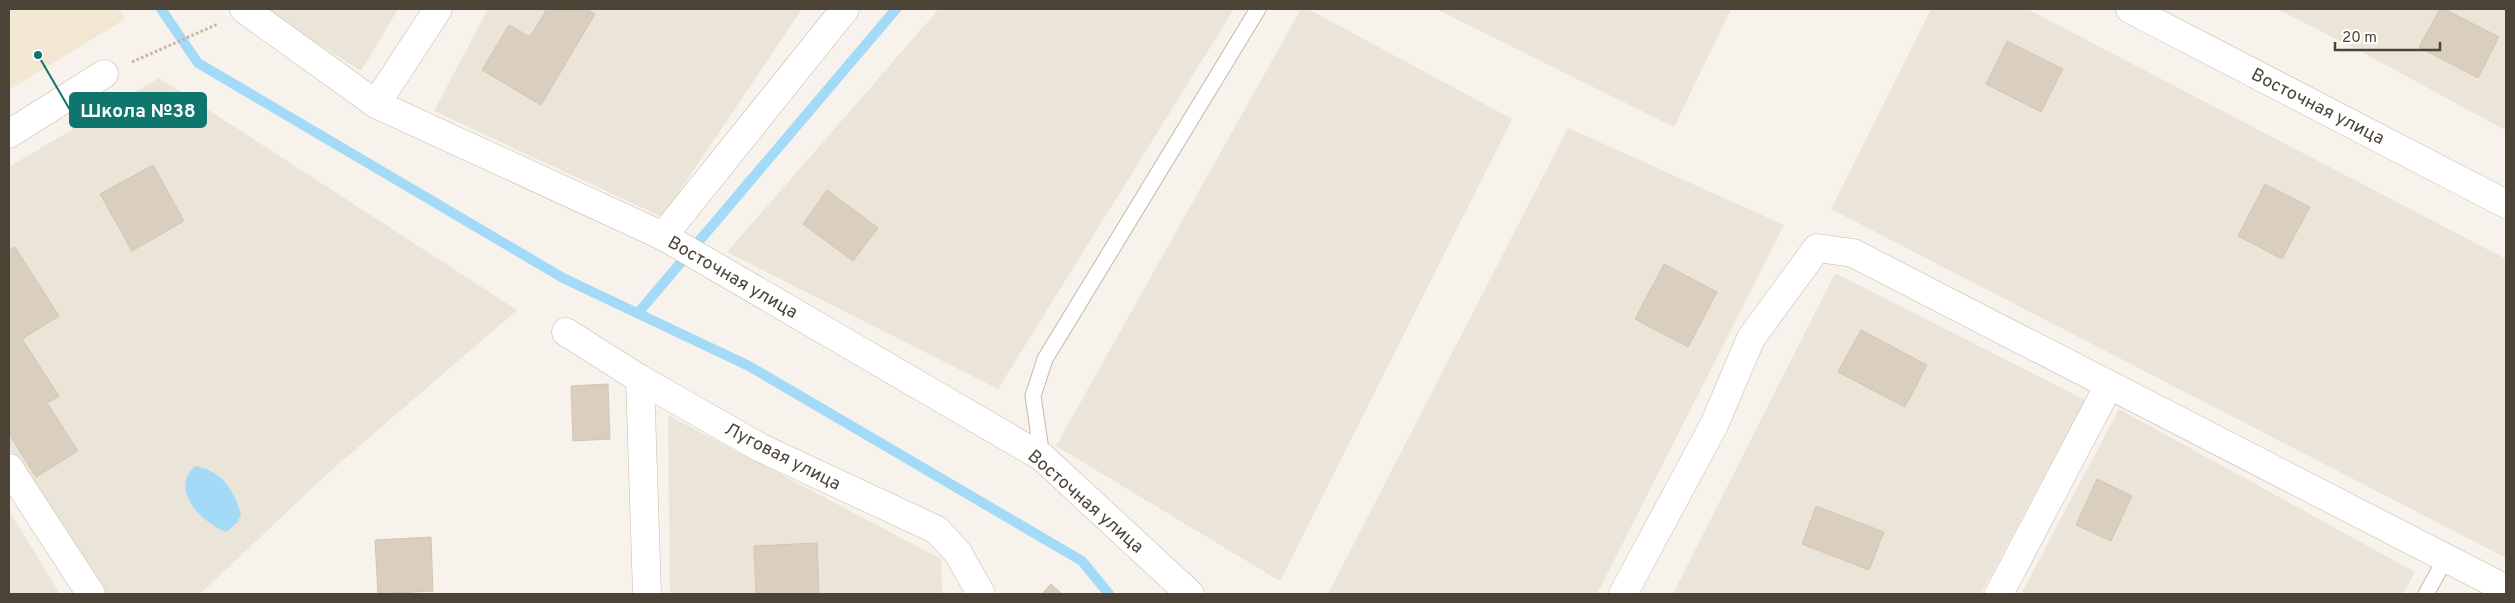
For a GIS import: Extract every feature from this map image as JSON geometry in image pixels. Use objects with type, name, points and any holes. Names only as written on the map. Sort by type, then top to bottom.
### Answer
[{"type":"street","name":"Восточная улица","points":[[244,9],[376,104],[669,240],[1042,457],[1190,594]]},
{"type":"street","points":[[376,104],[438,9]]},
{"type":"street","points":[[669,240],[844,9]]},
{"type":"street","name":"Восточная улица","points":[[2130,9],[2506,204]]},
{"type":"street","points":[[9,134],[104,74]]},
{"type":"street","points":[[1623,594],[1714,425],[1751,338],[1816,248],[1853,253],[2506,589]]},
{"type":"street","name":"Луговая улица","points":[[566,332],[640,379],[762,448],[937,530],[958,553],[982,594]]},
{"type":"street","points":[[640,379],[647,594]]},
{"type":"street","points":[[1999,594],[2109,385]]},
{"type":"street","points":[[9,468],[91,594]]},
{"type":"lane","points":[[1042,457],[1033,396],[1045,359],[1258,9]]},
{"type":"lane","points":[[2426,594],[2446,558]]},
{"type":"path","points":[[160,50],[204,30]]},
{"type":"shaded area","points":[[9,9],[119,9],[125,19],[9,90]]},
{"type":"shaded area","points":[[263,9],[398,9],[361,71]]},
{"type":"shaded area","points":[[488,9],[802,9],[662,217],[434,111]]},
{"type":"shaded area","points":[[939,9],[1234,9],[998,389],[727,252]]},
{"type":"shaded area","points":[[1301,9],[1308,9],[1512,119],[1280,581],[1056,446]]},
{"type":"shaded area","points":[[1436,9],[1731,9],[1674,127]]},
{"type":"shaded area","points":[[1931,9],[2027,9],[2506,259],[2506,558],[1831,209]]},
{"type":"shaded area","points":[[2277,9],[2506,9],[2505,130],[2362,52]]},
{"type":"shaded area","points":[[159,78],[517,310],[327,474],[200,594],[105,594],[9,448],[9,167]]},
{"type":"shaded area","points":[[1568,128],[1784,225],[1597,594],[1328,594]]},
{"type":"shaded area","points":[[1835,273],[2085,400],[1981,594],[1673,594]]},
{"type":"shaded area","points":[[2119,409],[2415,572],[2403,594],[2021,594]]},
{"type":"shaded area","points":[[668,415],[941,559],[942,594],[670,594]]},
{"type":"shaded area","points":[[9,511],[35,553],[60,594],[9,594]]},
{"type":"water","points":[[195,466],[213,472],[220,477],[235,498],[241,515],[237,523],[226,532],[207,521],[191,504],[185,485],[188,475]]},
{"type":"building","points":[[547,9],[586,9],[595,14],[541,105],[482,70],[509,25],[530,37]]},
{"type":"building","points":[[2440,9],[2444,9],[2499,37],[2478,78],[2419,47]]},
{"type":"building","points":[[2007,41],[2063,69],[2041,112],[1986,84]]},
{"type":"building","points":[[153,165],[184,221],[132,251],[100,194]]},
{"type":"building","points":[[2265,184],[2310,207],[2282,259],[2238,236]]},
{"type":"building","points":[[827,190],[878,228],[853,261],[803,224]]},
{"type":"building","points":[[15,247],[59,316],[22,339],[59,396],[47,403],[78,451],[36,477],[9,434],[9,251]]},
{"type":"building","points":[[1664,264],[1717,292],[1688,347],[1635,319]]},
{"type":"building","points":[[1861,330],[1927,365],[1905,407],[1838,372]]},
{"type":"building","points":[[608,384],[610,439],[573,441],[571,386]]},
{"type":"building","points":[[2097,479],[2132,496],[2111,541],[2076,525]]},
{"type":"building","points":[[1816,506],[1884,532],[1869,570],[1802,544]]},
{"type":"building","points":[[431,537],[433,591],[378,594],[375,540]]},
{"type":"building","points":[[817,543],[819,594],[756,594],[754,546]]},
{"type":"building","points":[[1051,584],[1062,594],[1042,594]]},
{"type":"waterway","points":[[161,9],[198,63],[563,278],[749,366],[1082,561],[1109,594]]},
{"type":"waterway","points":[[638,313],[896,9]]},
{"type":"place","name":"Школа №38","points":[[38,55]]}]
